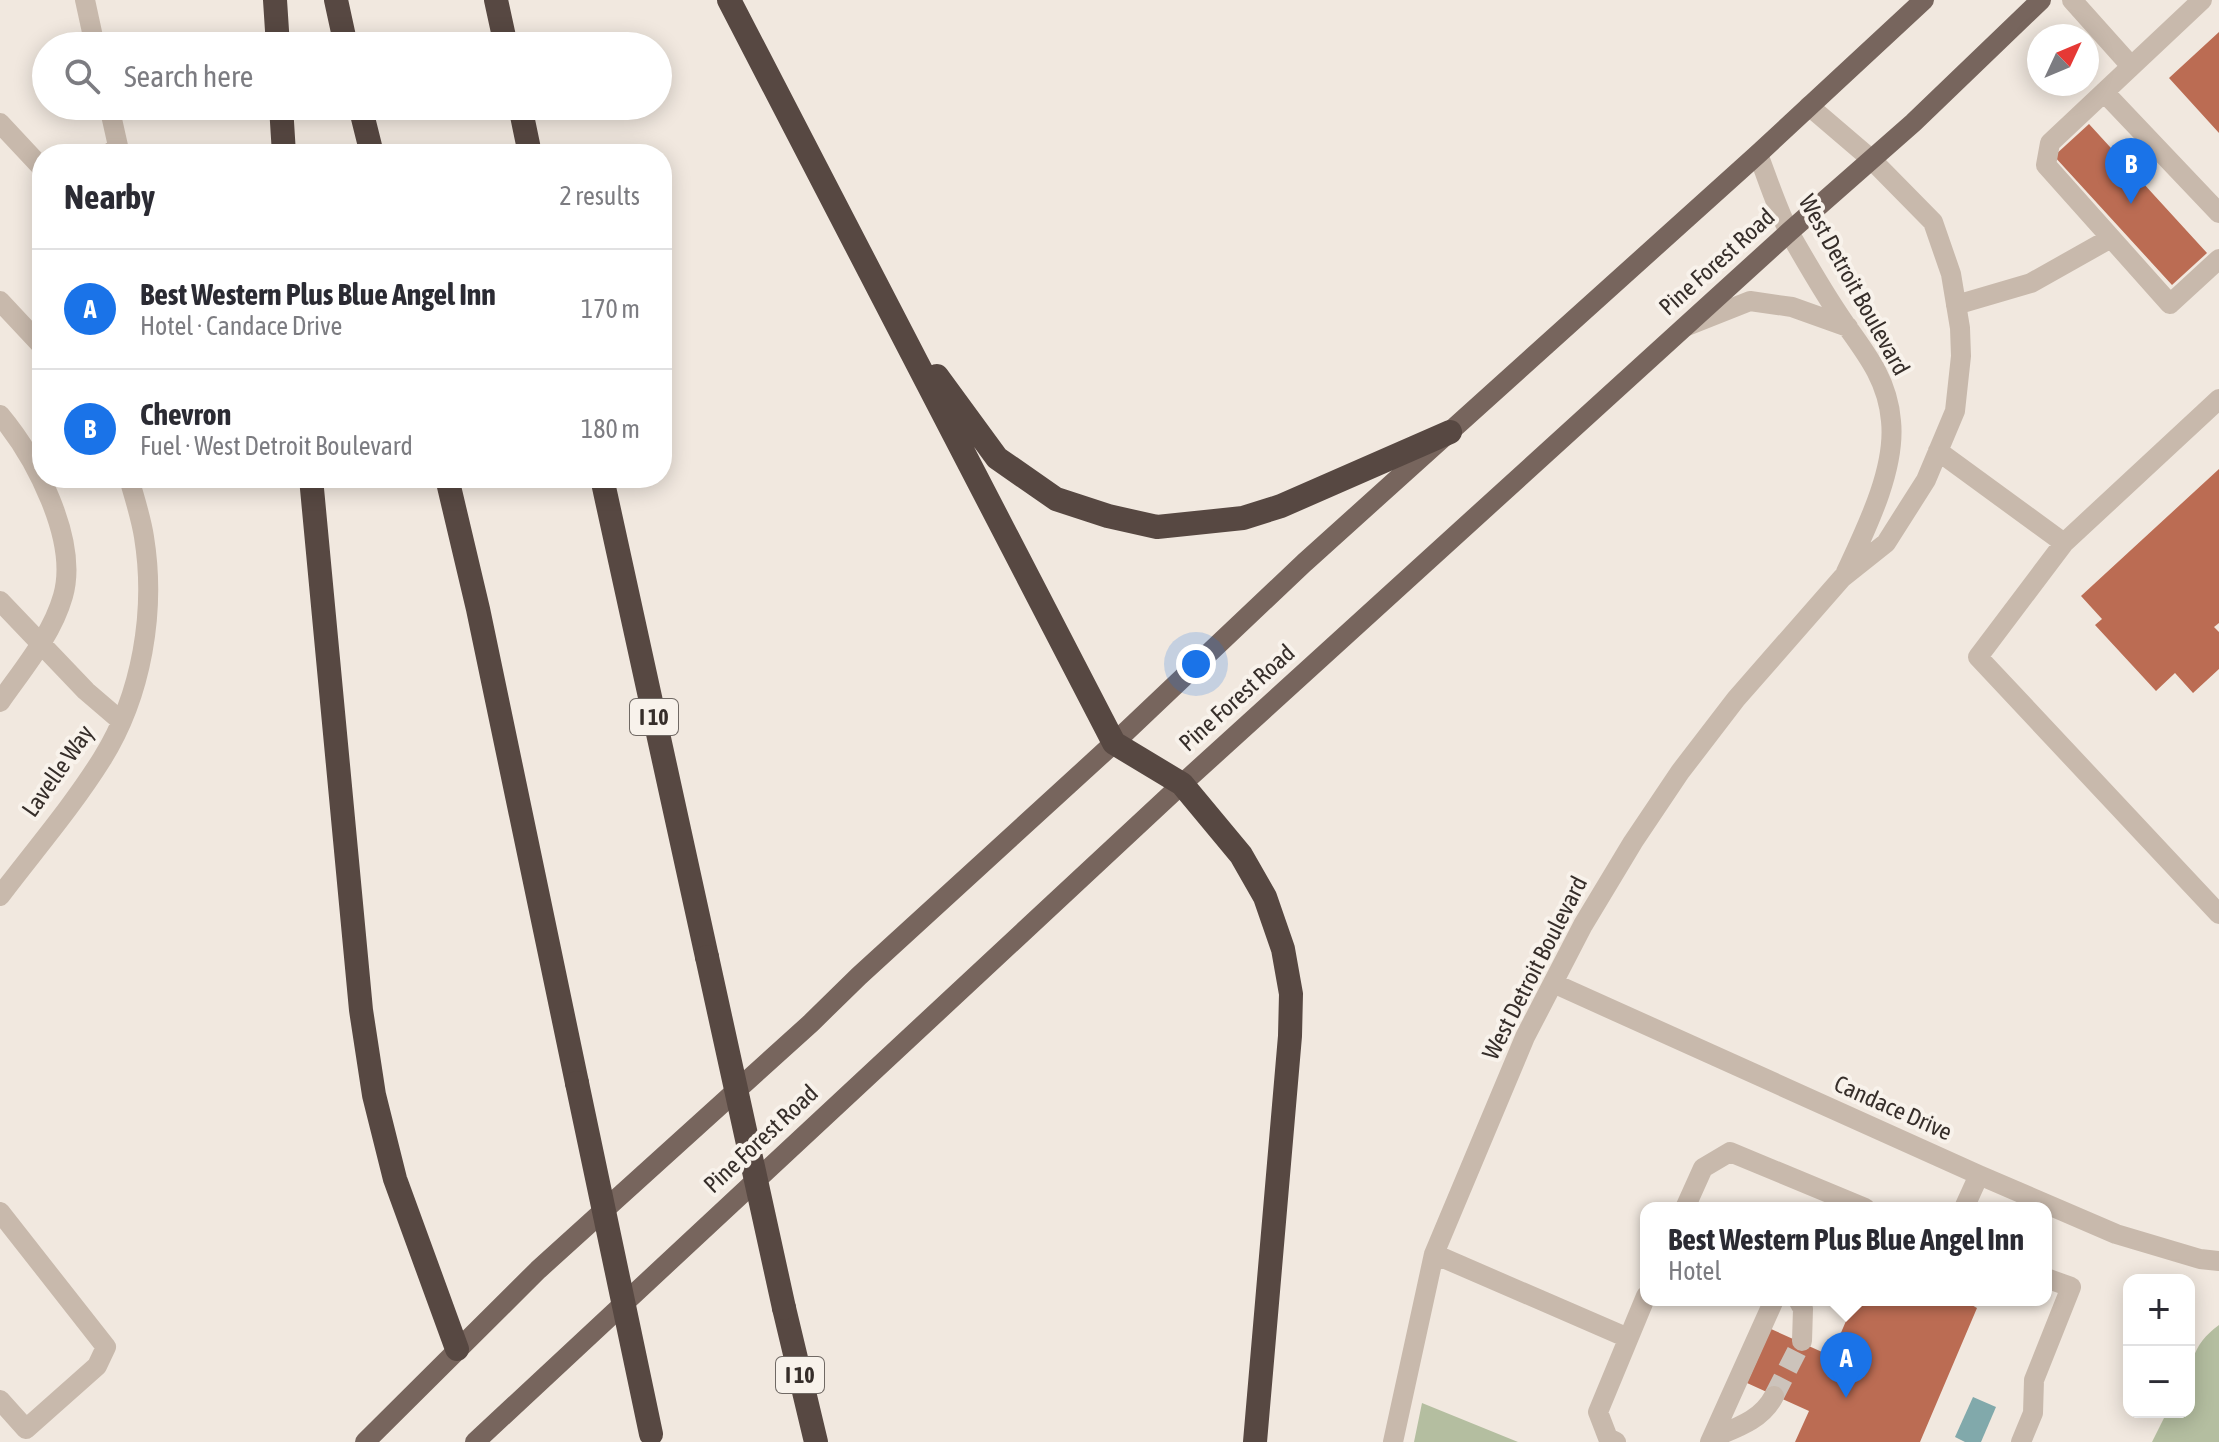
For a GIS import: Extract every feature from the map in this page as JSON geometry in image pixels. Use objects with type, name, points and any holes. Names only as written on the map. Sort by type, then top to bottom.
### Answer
[{"type":"highway","points":[[275,0],[277,32]]},
{"type":"highway","points":[[336,0],[343,32]]},
{"type":"highway","points":[[496,0],[503,32]]},
{"type":"highway","points":[[729,0],[1114,743],[1182,784],[1241,855],[1265,897],[1283,949],[1291,994],[1255,1442]]},
{"type":"highway","points":[[282,120],[283,144]]},
{"type":"highway","points":[[364,120],[370,144]]},
{"type":"highway","points":[[523,120],[528,144]]},
{"type":"highway","points":[[893,315],[997,458],[1056,499],[1108,516],[1157,527],[1243,518],[1281,506],[1450,432]]},
{"type":"highway","points":[[312,488],[361,1010],[374,1095],[395,1179],[457,1349]]},
{"type":"highway","points":[[449,488],[478,609],[652,1438]]},
{"type":"highway","name":"I 10","points":[[604,488],[816,1442]]},
{"type":"main road","name":"Pine Forest Road","points":[[365,1442],[538,1270],[811,1023],[1304,563],[1408,472],[1924,0]]},
{"type":"main road","name":"Pine Forest Road","points":[[475,1442],[1182,784],[1913,123],[2041,0]]},
{"type":"street","points":[[85,0],[92,32]]},
{"type":"street","points":[[2072,0],[2131,66]]},
{"type":"street","points":[[2202,0],[2050,143],[2046,165],[2170,304],[2219,259]]},
{"type":"street","points":[[2104,92],[2219,213]]},
{"type":"street","name":"West Detroit Boulevard","points":[[1393,1442],[1434,1254],[1513,1064],[1583,925],[1680,772],[1736,699],[1842,578],[1886,543],[1926,480],[1955,411],[1961,356],[1960,328],[1951,274],[1933,222],[1871,159],[1809,106]]},
{"type":"street","points":[[112,120],[118,144]]},
{"type":"street","points":[[0,123],[32,157]]},
{"type":"street","name":"West Detroit Boulevard","points":[[1758,154],[1789,232],[1848,327],[1865,348],[1883,383],[1892,421],[1882,485],[1869,524],[1842,578]]},
{"type":"street","points":[[1956,305],[2031,283],[2111,238]]},
{"type":"street","points":[[0,301],[32,335]]},
{"type":"street","points":[[1683,328],[1750,301],[1792,307],[1848,327]]},
{"type":"street","points":[[2219,399],[2064,543],[1978,657],[2219,914]]},
{"type":"street","points":[[0,415],[19,437],[32,461]]},
{"type":"street","points":[[1938,451],[2064,543]]},
{"type":"street","points":[[0,702],[41,644],[63,595],[67,556],[46,488]]},
{"type":"street","name":"Lavelle Way","points":[[0,896],[101,761],[121,721],[136,680],[143,651],[148,593],[144,534],[132,488]]},
{"type":"street","points":[[0,601],[86,691],[121,721]]},
{"type":"street","name":"Candace Drive","points":[[1553,983],[2042,1202]]},
{"type":"street","points":[[1688,1202],[1703,1168],[1730,1152],[1818,1200]]},
{"type":"street","points":[[1967,1202],[1979,1175]]},
{"type":"street","name":"Candace Drive","points":[[2052,1206],[2116,1234],[2200,1259],[2219,1261]]},
{"type":"street","points":[[0,1212],[106,1347],[97,1366],[26,1429],[0,1400]]},
{"type":"street","points":[[1434,1254],[1628,1338]]},
{"type":"street","points":[[2021,1442],[2033,1413],[2034,1380],[2071,1287],[2052,1280]]},
{"type":"street","points":[[1616,1442],[1608,1438],[1598,1412],[1642,1306]]},
{"type":"street","points":[[1711,1440],[1771,1306]]},
{"type":"street","points":[[1801,1306],[1802,1341]]},
{"type":"street","points":[[1711,1440],[1747,1424],[1769,1406],[1774,1396]]},
{"type":"green space","points":[[2219,1325],[2219,1442],[2152,1442],[2164,1418],[2195,1418],[2195,1353],[2208,1334]]},
{"type":"green space","points":[[1422,1403],[1518,1442],[1414,1442]]},
{"type":"water","points":[[1973,1397],[1996,1407],[1981,1442],[1965,1442],[1955,1437]]},
{"type":"building","points":[[2219,32],[2219,133],[2169,78]]},
{"type":"building","points":[[2089,124],[2207,253],[2172,285],[2054,156]]},
{"type":"building","points":[[2219,469],[2219,623],[2214,627],[2219,632],[2219,669],[2193,693],[2175,673],[2156,691],[2095,625],[2102,619],[2081,596]]},
{"type":"building","points":[[1852,1306],[1977,1308],[1920,1442],[1795,1442],[1809,1411],[1747,1383],[1771,1329],[1831,1356]]},
{"type":"tunnel","points":[[1774,1396],[1802,1341]]},
{"type":"place","name":"Chevron","points":[[2131,204]]},
{"type":"place","name":"Best Western Plus Blue Angel Inn","points":[[1846,1398]]}]
